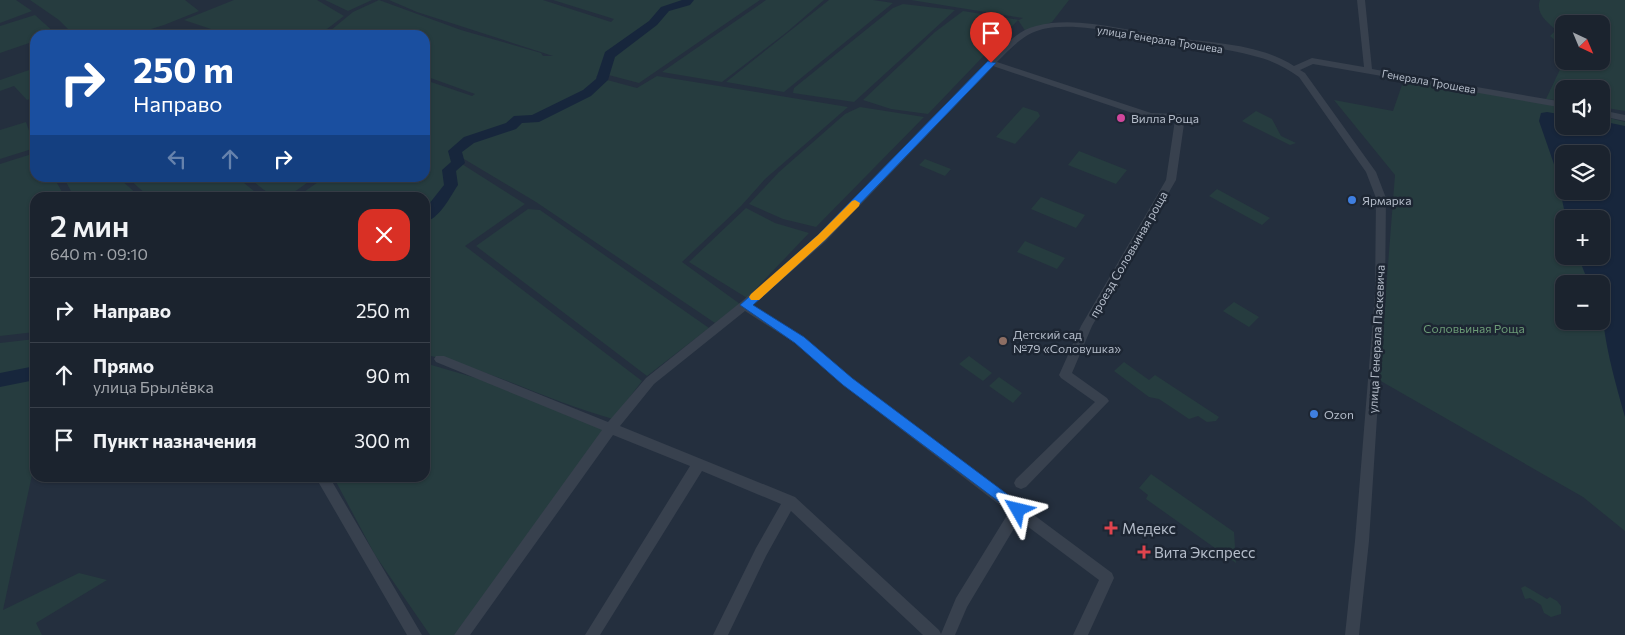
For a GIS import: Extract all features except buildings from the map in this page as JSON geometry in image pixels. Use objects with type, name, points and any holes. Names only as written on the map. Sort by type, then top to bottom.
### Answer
[{"type":"street","points":[[1361,0],[1368,70]]},
{"type":"street","name":"улица Генерала Трошева","points":[[991,63],[1024,32],[1048,26],[1068,26],[1126,32],[1242,51],[1274,60],[1295,69]]},
{"type":"street","name":"Генерала Трошева","points":[[1295,69],[1312,61],[1555,103]]},
{"type":"street","points":[[461,635],[610,428],[650,381],[745,305],[822,238],[991,63]]},
{"type":"street","name":"проезд Соловьиная роща","points":[[991,63],[1150,116],[1180,117],[1171,180],[1087,326],[1065,375],[1103,401],[1021,483]]},
{"type":"street","name":"улица Генерала Паскевича","points":[[1295,69],[1302,75],[1371,172],[1381,198],[1380,293],[1362,541],[1352,635]]},
{"type":"street","points":[[1610,115],[1625,118]]},
{"type":"street","points":[[745,305],[800,340],[847,382],[1107,578],[1080,635]]},
{"type":"street","points":[[440,359],[790,501],[934,635]]},
{"type":"street","points":[[592,635],[699,464]]},
{"type":"street","points":[[325,482],[415,635]]},
{"type":"street","points":[[720,635],[761,552],[790,501]]},
{"type":"street","points":[[948,635],[961,603],[1018,510]]},
{"type":"green space","points":[[0,0],[16,0],[32,11],[0,23]]},
{"type":"green space","points":[[30,0],[185,0],[199,11],[148,30],[69,30],[59,20]]},
{"type":"green space","points":[[234,0],[317,0],[344,16],[326,30],[214,30],[184,20]]},
{"type":"green space","points":[[325,0],[372,0],[348,11]]},
{"type":"green space","points":[[379,0],[461,30],[541,53],[543,56],[553,56],[417,12],[389,0],[543,0],[611,22],[614,19],[553,0],[760,0],[639,83],[601,73],[596,77],[637,88],[657,76],[848,107],[765,179],[741,206],[682,262],[740,304],[715,323],[536,202],[464,159],[462,164],[525,204],[465,246],[642,381],[613,419],[454,362],[431,356],[430,359],[430,192],[304,192],[318,182],[430,182],[430,82],[472,96],[475,94],[430,78],[430,30],[331,30],[353,12]]},
{"type":"green space","points":[[766,0],[824,0],[787,32],[722,82],[662,72]]},
{"type":"green space","points":[[829,0],[873,0],[893,3],[784,92],[726,82]]},
{"type":"green space","points":[[911,0],[1069,0],[1052,22],[1026,32],[1018,20],[928,114],[891,109],[863,100],[935,32],[963,11],[1019,20],[1023,18]]},
{"type":"green space","points":[[1540,0],[1625,0],[1625,111],[1610,108],[1610,80],[1555,80],[1560,70],[1610,70],[1610,15],[1555,15],[1555,29],[1540,13]]},
{"type":"green space","points":[[903,4],[955,10],[854,102],[793,93],[794,88],[893,8]]},
{"type":"green space","points":[[35,15],[52,30],[30,30],[30,43],[0,53],[0,26]]},
{"type":"green space","points":[[1555,31],[1555,40],[1550,36]]},
{"type":"green space","points":[[30,70],[30,99],[27,100],[14,86],[0,91],[0,80]]},
{"type":"green space","name":"Соловьиная Роща","points":[[1404,79],[1555,105],[1555,135],[1610,135],[1610,118],[1625,122],[1625,531],[1583,497],[1379,380],[1395,175],[1334,100],[1393,111]]},
{"type":"green space","points":[[1555,80],[1555,100],[1546,99]]},
{"type":"green space","points":[[860,107],[924,117],[816,227],[783,219],[749,204],[779,172],[845,114]]},
{"type":"green space","points":[[1023,107],[1038,112],[1040,116],[1015,144],[996,137]]},
{"type":"green space","points":[[1256,111],[1272,119],[1281,136],[1296,143],[1290,145],[1242,121]]},
{"type":"green space","points":[[26,122],[30,134],[30,150],[0,159],[0,130]]},
{"type":"green space","points":[[1079,151],[1127,170],[1116,184],[1068,165]]},
{"type":"green space","points":[[30,155],[30,182],[56,182],[62,192],[30,192],[30,333],[0,336],[0,164]]},
{"type":"green space","points":[[925,159],[951,169],[945,176],[919,165]]},
{"type":"green space","points":[[66,182],[123,182],[134,192],[71,192]]},
{"type":"green space","points":[[132,182],[243,182],[255,192],[143,192]]},
{"type":"green space","points":[[254,182],[308,182],[294,192],[267,192]]},
{"type":"green space","points":[[1217,189],[1270,218],[1262,225],[1209,196]]},
{"type":"green space","points":[[1041,197],[1085,215],[1076,228],[1031,209]]},
{"type":"green space","points":[[746,208],[775,223],[809,233],[747,298],[689,262]]},
{"type":"green space","points":[[528,209],[540,210],[709,328],[647,376],[476,246]]},
{"type":"green space","points":[[1025,241],[1065,258],[1057,269],[1017,252]]},
{"type":"green space","points":[[1234,302],[1259,317],[1249,327],[1223,311]]},
{"type":"green space","points":[[30,340],[30,482],[3,610],[79,573],[107,580],[36,623],[42,635],[0,635],[0,343]]},
{"type":"green space","points":[[969,356],[992,373],[983,381],[959,364]]},
{"type":"green space","points":[[1124,362],[1149,380],[1155,375],[1219,417],[1216,421],[1207,422],[1198,416],[1189,419],[1159,399],[1149,397],[1114,371]]},
{"type":"green space","points":[[430,365],[476,378],[607,426],[559,498],[454,635],[430,635],[375,555],[336,482],[430,482]]},
{"type":"green space","points":[[999,377],[1022,393],[1013,403],[989,386]]},
{"type":"green space","points":[[1151,474],[1234,532],[1236,563],[1146,499],[1148,495],[1139,488]]},
{"type":"green space","points":[[1525,586],[1547,599],[1550,597],[1557,601],[1561,606],[1561,614],[1551,617],[1544,613],[1541,605],[1530,598],[1525,599],[1521,588]]},
{"type":"water","points":[[1541,113],[1555,113],[1555,135],[1610,135],[1610,123],[1625,126],[1625,417],[1604,330],[1610,330],[1610,275],[1585,275],[1582,265],[1610,265],[1610,210],[1564,210],[1562,200],[1610,200],[1610,145],[1555,145],[1555,167],[1539,121]]},
{"type":"waterway","points":[[430,213],[451,185],[449,170],[458,163],[455,151],[469,140],[511,126],[519,119],[534,119],[587,93],[602,80],[609,55],[653,23],[665,9],[686,3],[688,0]]},
{"type":"waterway","points":[[0,380],[30,374]]},
{"type":"slow traffic","points":[[755,297],[822,238],[855,203]]},
{"type":"place","name":"Вилла Роща","points":[[1121,118]]},
{"type":"place","name":"Ярмарка","points":[[1352,200]]},
{"type":"place","name":"Детский сад №79 «Соловушка»","points":[[1003,341]]},
{"type":"place","name":"Ozon","points":[[1314,414]]},
{"type":"place","name":"Медекс","points":[[1111,528]]},
{"type":"place","name":"Вита Экспресс","points":[[1144,552]]},
{"type":"route","points":[[991,63],[822,238],[745,305],[800,340],[847,382],[1018,510]]}]
